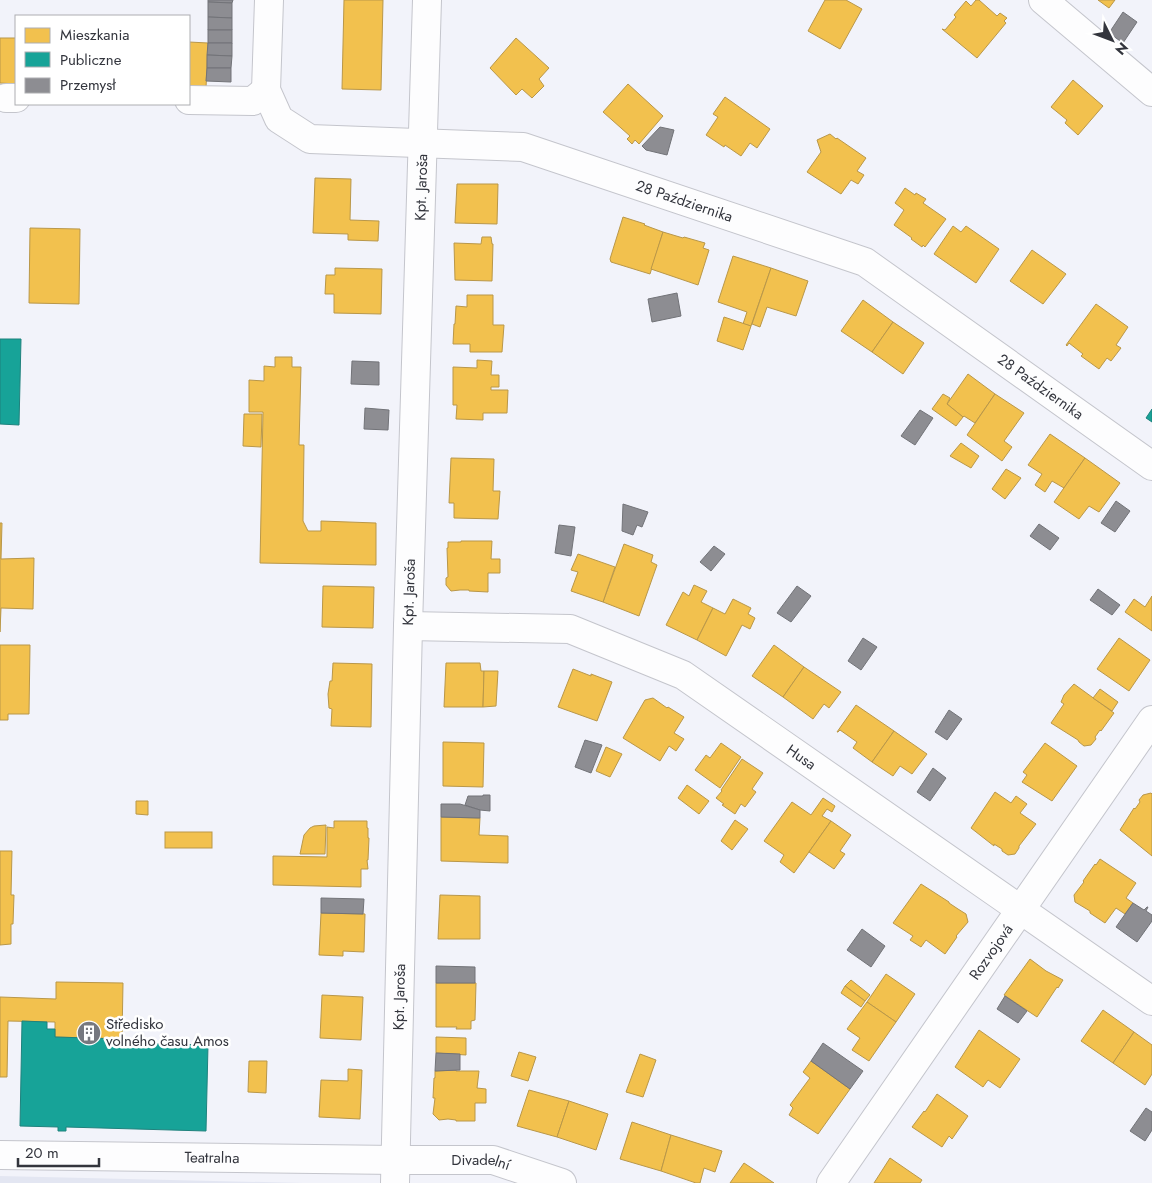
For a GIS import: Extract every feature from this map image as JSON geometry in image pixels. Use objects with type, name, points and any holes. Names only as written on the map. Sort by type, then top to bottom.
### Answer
[{"type":"street","name":"28 Października","points":[[269,0],[266,90],[279,118],[310,140],[523,147],[865,262],[1152,466]]},
{"type":"street","name":"Kpt. Jaroša","points":[[395,1171],[408,626],[427,0]]},
{"type":"street","points":[[1043,0],[1152,92]]},
{"type":"street","points":[[190,100],[253,101],[266,90]]},
{"type":"street","name":"Husa","points":[[408,626],[570,629],[683,675],[1152,1001]]},
{"type":"street","name":"Rozvojová","points":[[831,1183],[1152,720]]},
{"type":"street","name":"Teatralna","points":[[0,1155],[395,1171]]},
{"type":"street","name":"Divadelní","points":[[395,1171],[493,1160],[562,1183]]},
{"type":"shaded area","points":[[0,1176],[303,1183],[0,1183]]},
{"type":"building: Mieszkania","points":[[344,0],[383,0],[381,90],[342,89]]},
{"type":"building: Mieszkania","points":[[825,0],[846,0],[862,9],[840,49],[808,31]]},
{"type":"building: Mieszkania","points":[[976,0],[979,0],[997,16],[1000,13],[1007,18],[1004,21],[1006,23],[977,58],[942,29],[945,30],[956,17],[954,15],[966,1],[971,6]]},
{"type":"building: Mieszkania","points":[[1098,0],[1115,0],[1109,8]]},
{"type":"building: Mieszkania","points":[[0,38],[15,38],[15,84],[0,83]]},
{"type":"building: Mieszkania","points":[[516,38],[549,68],[539,79],[544,86],[532,98],[522,89],[516,95],[490,68]]},
{"type":"building: Mieszkania","points":[[190,42],[208,43],[206,88],[190,87]]},
{"type":"building: Mieszkania","points":[[1073,80],[1103,106],[1078,135],[1065,123],[1067,120],[1051,107]]},
{"type":"building: Mieszkania","points":[[628,84],[663,116],[639,144],[635,140],[632,144],[627,139],[630,136],[603,112]]},
{"type":"building: Mieszkania","points":[[725,97],[770,129],[757,148],[750,143],[741,156],[706,135],[718,117],[713,114]]},
{"type":"building: Mieszkania","points":[[830,134],[866,158],[857,171],[864,175],[858,184],[851,180],[841,194],[807,172],[821,152],[817,140]]},
{"type":"building: Mieszkania","points":[[315,178],[351,179],[350,220],[379,221],[378,241],[348,240],[348,234],[313,233]]},
{"type":"building: Mieszkania","points":[[457,184],[498,184],[497,224],[455,223]]},
{"type":"building: Mieszkania","points":[[905,188],[915,195],[916,193],[926,199],[923,203],[946,219],[925,247],[923,245],[922,247],[894,225],[904,210],[895,203]]},
{"type":"building: Mieszkania","points":[[623,217],[663,232],[650,274],[611,262],[610,259]]},
{"type":"building: Mieszkania","points":[[953,226],[961,232],[966,226],[999,249],[976,283],[934,254]]},
{"type":"building: Mieszkania","points":[[30,228],[80,229],[79,304],[29,303]]},
{"type":"building: Mieszkania","points":[[663,232],[705,243],[703,248],[709,250],[698,285],[651,269]]},
{"type":"building: Mieszkania","points":[[482,237],[491,237],[493,244],[492,281],[455,280],[454,243],[481,244]]},
{"type":"building: Mieszkania","points":[[1032,250],[1066,274],[1043,304],[1010,281]]},
{"type":"building: Mieszkania","points":[[733,256],[771,268],[751,326],[743,324],[747,312],[718,302]]},
{"type":"building: Mieszkania","points":[[335,268],[382,269],[381,314],[334,313],[334,294],[325,294],[326,275],[335,275]]},
{"type":"building: Mieszkania","points":[[771,268],[808,281],[796,316],[767,307],[760,327],[752,324]]},
{"type":"building: Mieszkania","points":[[467,295],[493,295],[493,325],[504,325],[502,352],[470,352],[470,344],[453,344],[456,306],[467,307]]},
{"type":"building: Mieszkania","points":[[863,300],[893,322],[872,352],[841,331]]},
{"type":"building: Mieszkania","points":[[1096,304],[1128,327],[1116,345],[1121,348],[1111,361],[1107,358],[1099,369],[1081,356],[1083,354],[1069,343],[1066,345]]},
{"type":"building: Mieszkania","points":[[724,317],[751,326],[743,350],[717,341]]},
{"type":"building: Mieszkania","points":[[893,322],[924,343],[903,374],[872,352]]},
{"type":"building: Mieszkania","points":[[275,357],[292,357],[292,367],[301,367],[299,445],[304,445],[303,521],[308,531],[321,531],[321,521],[376,523],[376,565],[260,563],[263,412],[249,412],[249,380],[264,381],[264,366],[275,367]]},
{"type":"building: Mieszkania","points":[[477,360],[492,361],[491,375],[499,375],[499,387],[491,387],[491,390],[508,390],[507,413],[483,413],[483,420],[456,419],[457,405],[453,405],[453,367],[477,368]]},
{"type":"building: Mieszkania","points":[[968,374],[995,394],[975,423],[963,417],[947,404]]},
{"type":"building: Mieszkania","points":[[943,394],[950,398],[947,404],[963,417],[956,426],[932,409]]},
{"type":"building: Mieszkania","points":[[995,394],[1024,413],[1004,441],[1012,447],[1002,461],[967,435]]},
{"type":"building: Mieszkania","points":[[244,414],[262,414],[261,447],[243,446]]},
{"type":"building: Mieszkania","points":[[1050,434],[1085,458],[1064,488],[1052,481],[1045,492],[1035,485],[1042,474],[1028,465]]},
{"type":"building: Mieszkania","points":[[961,443],[979,456],[971,468],[950,456]]},
{"type":"building: Mieszkania","points":[[451,458],[494,459],[493,491],[500,491],[498,519],[454,518],[454,503],[449,503]]},
{"type":"building: Mieszkania","points":[[1085,458],[1120,483],[1099,512],[1089,506],[1079,519],[1054,502]]},
{"type":"building: Mieszkania","points":[[1006,469],[1021,478],[1005,499],[992,489]]},
{"type":"building: Mieszkania","points":[[0,523],[2,523],[1,559],[34,558],[33,609],[1,608],[0,632]]},
{"type":"building: Mieszkania","points":[[492,541],[491,559],[500,559],[500,573],[488,573],[488,592],[451,591],[446,585],[446,578],[448,577],[448,542]]},
{"type":"building: Mieszkania","points":[[624,544],[653,555],[651,562],[657,565],[639,616],[603,602]]},
{"type":"building: Mieszkania","points":[[578,554],[615,567],[603,602],[571,591],[578,572],[571,570]]},
{"type":"building: Mieszkania","points":[[694,585],[707,591],[701,602],[713,608],[697,640],[666,625],[683,592],[689,596]]},
{"type":"building: Mieszkania","points":[[323,586],[374,587],[373,628],[322,627]]},
{"type":"building: Mieszkania","points":[[1152,596],[1152,631],[1125,612],[1134,599],[1145,607]]},
{"type":"building: Mieszkania","points":[[733,599],[751,608],[748,614],[755,618],[750,629],[742,625],[726,656],[697,640],[713,608],[725,614]]},
{"type":"building: Mieszkania","points":[[1119,638],[1150,660],[1129,691],[1097,669]]},
{"type":"building: Mieszkania","points":[[0,645],[30,645],[29,714],[8,714],[8,720],[0,720]]},
{"type":"building: Mieszkania","points":[[774,645],[804,667],[783,697],[752,676]]},
{"type":"building: Mieszkania","points":[[333,663],[372,664],[371,727],[331,726],[332,709],[329,708],[328,694],[330,681],[332,681]]},
{"type":"building: Mieszkania","points":[[446,663],[480,663],[481,671],[484,671],[483,707],[444,707]]},
{"type":"building: Mieszkania","points":[[804,667],[841,692],[829,708],[824,704],[813,719],[783,697]]},
{"type":"building: Mieszkania","points":[[573,669],[612,682],[597,721],[558,707]]},
{"type":"building: Mieszkania","points":[[484,671],[498,671],[496,706],[483,707]]},
{"type":"building: Mieszkania","points":[[1074,684],[1114,713],[1091,745],[1084,746],[1051,723],[1064,704],[1061,702],[1064,695]]},
{"type":"building: Mieszkania","points":[[1100,689],[1118,702],[1112,711],[1093,698]]},
{"type":"building: Mieszkania","points":[[653,698],[684,717],[674,733],[684,739],[676,751],[669,746],[660,761],[623,738],[645,700]]},
{"type":"building: Mieszkania","points":[[856,705],[894,731],[872,762],[853,748],[857,742],[840,730],[837,732]]},
{"type":"building: Mieszkania","points":[[894,731],[927,754],[912,774],[900,766],[893,776],[872,762]]},
{"type":"building: Mieszkania","points":[[443,742],[484,743],[483,787],[443,786]]},
{"type":"building: Mieszkania","points":[[721,743],[741,757],[720,788],[695,770],[706,755],[710,758]]},
{"type":"building: Mieszkania","points":[[1045,743],[1077,766],[1052,801],[1022,782],[1027,775],[1023,772]]},
{"type":"building: Mieszkania","points":[[606,747],[622,754],[610,777],[596,771]]},
{"type":"building: Mieszkania","points":[[742,759],[763,773],[752,789],[756,792],[745,807],[741,804],[735,814],[716,798]]},
{"type":"building: Mieszkania","points":[[687,785],[709,801],[699,814],[678,798]]},
{"type":"building: Mieszkania","points":[[995,792],[1011,803],[1016,796],[1027,804],[1020,813],[1036,824],[1015,854],[1008,855],[971,828]]},
{"type":"building: Mieszkania","points":[[1151,793],[1152,856],[1120,830],[1143,795]]},
{"type":"building: Mieszkania","points":[[823,798],[835,806],[832,812],[827,809],[822,816],[831,821],[794,873],[780,862],[784,855],[764,841],[792,802],[811,815]]},
{"type":"building: Mieszkania","points":[[136,801],[148,801],[148,815],[136,814]]},
{"type":"building: Mieszkania","points":[[441,817],[480,818],[479,835],[508,836],[508,863],[441,861]]},
{"type":"building: Mieszkania","points":[[735,820],[748,829],[732,850],[721,841]]},
{"type":"building: Mieszkania","points":[[334,821],[367,821],[369,838],[368,869],[361,869],[361,887],[273,885],[273,856],[327,857],[327,827],[334,828]]},
{"type":"building: Mieszkania","points":[[831,821],[851,835],[840,851],[845,854],[834,869],[809,852]]},
{"type":"building: Mieszkania","points":[[326,825],[325,854],[300,854],[304,835],[310,828]]},
{"type":"building: Mieszkania","points":[[165,832],[212,832],[212,848],[165,848]]},
{"type":"building: Mieszkania","points":[[0,851],[12,851],[11,895],[14,895],[11,944],[0,945]]},
{"type":"building: Mieszkania","points":[[1100,859],[1136,883],[1126,898],[1133,903],[1125,914],[1116,908],[1105,923],[1075,902],[1074,895]]},
{"type":"building: Mieszkania","points":[[921,884],[966,914],[968,922],[956,936],[945,954],[926,940],[921,947],[910,940],[913,936],[893,923]]},
{"type":"building: Mieszkania","points":[[440,895],[480,896],[480,939],[438,939]]},
{"type":"building: Mieszkania","points":[[321,913],[365,914],[364,952],[343,951],[343,956],[319,955]]},
{"type":"building: Mieszkania","points":[[1030,959],[1046,971],[1063,980],[1037,1017],[1004,995]]},
{"type":"building: Mieszkania","points":[[886,974],[915,994],[896,1022],[867,1002]]},
{"type":"building: Mieszkania","points":[[851,980],[870,995],[865,1001],[845,986]]},
{"type":"building: Mieszkania","name":"Středisko volného času Amos","points":[[56,982],[123,983],[122,1039],[55,1037],[55,1022],[8,1021],[7,1077],[0,1077],[0,997],[56,999]]},
{"type":"building: Mieszkania","points":[[436,983],[476,983],[475,1020],[471,1021],[471,1029],[436,1027]]},
{"type":"building: Mieszkania","points":[[845,986],[865,1001],[861,1007],[841,993]]},
{"type":"building: Mieszkania","points":[[322,995],[363,997],[361,1040],[320,1038]]},
{"type":"building: Mieszkania","points":[[867,1002],[896,1022],[869,1061],[852,1050],[860,1038],[847,1029]]},
{"type":"building: Mieszkania","points":[[1103,1010],[1134,1032],[1113,1063],[1081,1041]]},
{"type":"building: Mieszkania","points":[[979,1030],[1020,1059],[1000,1088],[988,1080],[983,1087],[955,1067]]},
{"type":"building: Mieszkania","points":[[1134,1032],[1152,1045],[1152,1074],[1145,1085],[1113,1063]]},
{"type":"building: Mieszkania","points":[[436,1037],[466,1038],[466,1055],[436,1053]]},
{"type":"building: Mieszkania","points":[[519,1052],[536,1057],[528,1081],[511,1076]]},
{"type":"building: Mieszkania","points":[[640,1054],[656,1060],[643,1097],[626,1092]]},
{"type":"building: Mieszkania","points":[[249,1061],[267,1061],[266,1093],[248,1092]]},
{"type":"building: Mieszkania","points":[[811,1061],[850,1089],[818,1134],[789,1115],[793,1108],[790,1105],[810,1078],[803,1072]]},
{"type":"building: Mieszkania","points":[[348,1069],[362,1070],[360,1119],[319,1117],[321,1080],[348,1081]]},
{"type":"building: Mieszkania","points":[[435,1071],[479,1071],[477,1088],[486,1089],[486,1103],[475,1103],[475,1121],[439,1120],[433,1114]]},
{"type":"building: Mieszkania","points":[[529,1090],[569,1101],[557,1137],[517,1126]]},
{"type":"building: Mieszkania","points":[[937,1094],[968,1116],[952,1139],[949,1136],[942,1147],[912,1127]]},
{"type":"building: Mieszkania","points":[[569,1101],[608,1114],[596,1150],[557,1137]]},
{"type":"building: Mieszkania","points":[[632,1122],[671,1135],[661,1171],[620,1159]]},
{"type":"building: Mieszkania","points":[[671,1135],[722,1151],[715,1172],[704,1168],[700,1183],[696,1183],[661,1171]]},
{"type":"building: Mieszkania","points":[[890,1158],[922,1180],[920,1183],[874,1183]]},
{"type":"building: Mieszkania","points":[[744,1163],[774,1183],[730,1183]]},
{"type":"building: Publiczne","points":[[0,339],[21,339],[19,425],[0,424]]},
{"type":"building: Publiczne","points":[[1152,409],[1152,422],[1146,418]]},
{"type":"building: Publiczne","points":[[22,1021],[47,1022],[47,1029],[55,1029],[55,1037],[122,1039],[122,1043],[208,1045],[206,1131],[66,1127],[66,1131],[58,1131],[58,1127],[20,1126]]},
{"type":"building: Przemysł","points":[[208,0],[233,0],[232,3],[208,2]]},
{"type":"building: Przemysł","points":[[208,2],[232,3],[232,18],[208,17]]},
{"type":"building: Przemysł","points":[[1123,12],[1137,22],[1123,43],[1109,33]]},
{"type":"building: Przemysł","points":[[208,17],[232,18],[232,30],[208,30]]},
{"type":"building: Przemysł","points":[[208,30],[232,30],[232,43],[208,43]]},
{"type":"building: Przemysł","points":[[208,43],[232,43],[232,56],[207,55]]},
{"type":"building: Przemysł","points":[[207,55],[232,56],[231,68],[207,68]]},
{"type":"building: Przemysł","points":[[207,68],[231,68],[231,82],[206,81]]},
{"type":"building: Przemysł","points":[[660,127],[674,130],[667,155],[646,150],[642,146]]},
{"type":"building: Przemysł","points":[[677,293],[681,316],[652,322],[648,299]]},
{"type":"building: Przemysł","points":[[352,361],[379,362],[379,385],[351,384]]},
{"type":"building: Przemysł","points":[[365,408],[389,410],[388,430],[364,429]]},
{"type":"building: Przemysł","points":[[920,410],[933,418],[915,445],[901,436]]},
{"type":"building: Przemysł","points":[[1116,501],[1130,511],[1115,532],[1101,523]]},
{"type":"building: Przemysł","points":[[623,504],[648,512],[642,527],[637,525],[633,535],[622,531]]},
{"type":"building: Przemysł","points":[[1039,524],[1059,538],[1050,550],[1030,536]]},
{"type":"building: Przemysł","points":[[559,525],[575,527],[571,556],[555,553]]},
{"type":"building: Przemysł","points":[[714,546],[725,554],[711,571],[700,562]]},
{"type":"building: Przemysł","points":[[797,586],[811,596],[791,622],[777,613]]},
{"type":"building: Przemysł","points":[[1098,589],[1120,605],[1112,615],[1090,600]]},
{"type":"building: Przemysł","points":[[863,638],[877,647],[861,670],[848,661]]},
{"type":"building: Przemysł","points":[[949,710],[962,719],[947,740],[935,732]]},
{"type":"building: Przemysł","points":[[585,740],[602,745],[591,773],[575,767]]},
{"type":"building: Przemysł","points":[[933,768],[946,778],[930,801],[917,792]]},
{"type":"building: Przemysł","points":[[490,795],[490,811],[465,805],[468,796]]},
{"type":"building: Przemysł","points":[[441,804],[460,804],[480,810],[480,818],[441,817]]},
{"type":"building: Przemysł","points":[[321,898],[364,899],[363,914],[321,913]]},
{"type":"building: Przemysł","points":[[1133,903],[1144,910],[1148,907],[1146,911],[1152,915],[1152,921],[1137,942],[1116,927]]},
{"type":"building: Przemysł","points":[[862,929],[885,946],[871,967],[847,950]]},
{"type":"building: Przemysł","points":[[436,966],[475,967],[475,983],[436,983]]},
{"type":"building: Przemysł","points":[[1005,996],[1027,1011],[1018,1023],[997,1009]]},
{"type":"building: Przemysł","points":[[823,1043],[863,1071],[850,1089],[811,1061]]},
{"type":"building: Przemysł","points":[[436,1053],[460,1054],[460,1070],[435,1071]]},
{"type":"building: Przemysł","points":[[1146,1108],[1152,1112],[1152,1130],[1145,1141],[1130,1131]]},
{"type":"place","name":"Středisko volného času Amos","points":[[89,1033]]}]
